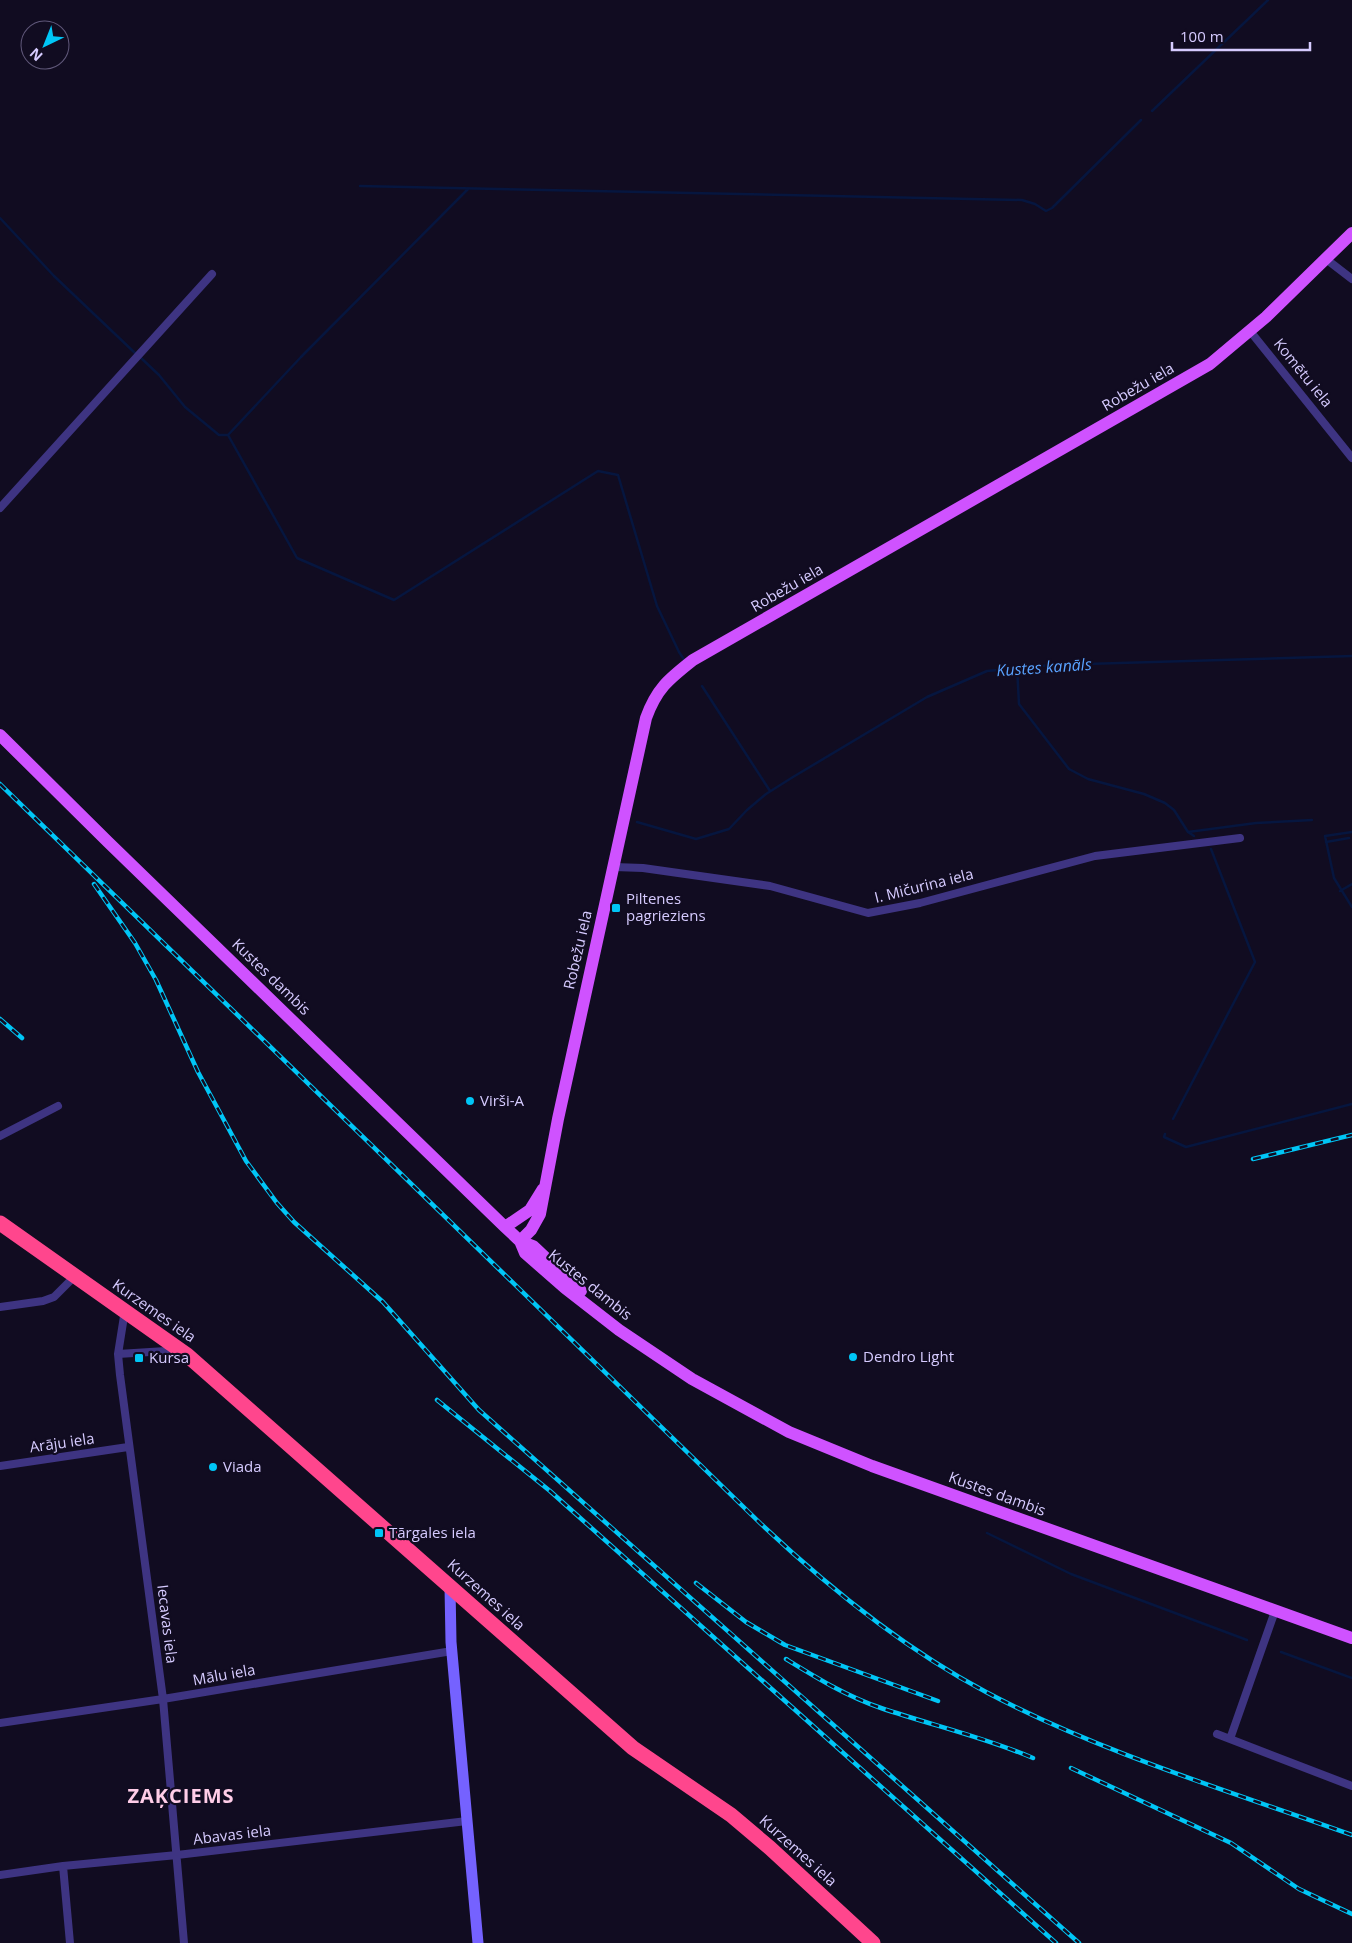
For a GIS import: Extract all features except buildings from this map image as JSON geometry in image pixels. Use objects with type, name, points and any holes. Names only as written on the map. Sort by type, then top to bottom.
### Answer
[{"type":"highway","name":"Kurzemes iela","points":[[0,1223],[175,1346],[275,1430],[633,1748],[704,1795],[770,1848],[873,1943]]},
{"type":"main road","name":"Robežu iela","points":[[520,1241],[531,1230],[540,1214],[646,718],[654,697],[667,680],[693,660],[1210,364],[1250,331],[1352,233]]},
{"type":"main road","name":"Kustes dambis","points":[[0,735],[505,1227],[520,1241],[533,1246],[646,1349],[741,1407],[836,1452],[1352,1638]]},
{"type":"main road","name":"Robežu iela","points":[[505,1227],[530,1210],[545,1185]]},
{"type":"street","points":[[1326,259],[1352,279]]},
{"type":"street","points":[[0,508],[212,274]]},
{"type":"street","name":"Komētu iela","points":[[1250,331],[1352,458]]},
{"type":"street","name":"I. Mičurina iela","points":[[614,867],[643,868],[770,886],[868,913],[920,903],[1095,856],[1240,838]]},
{"type":"street","points":[[0,1136],[58,1106]]},
{"type":"street","points":[[0,1307],[43,1301],[54,1297],[74,1276]]},
{"type":"street","name":"Iecavas iela","points":[[125,1310],[118,1354],[128,1447],[163,1699],[184,1943]]},
{"type":"street","points":[[118,1354],[166,1351],[175,1346]]},
{"type":"street","name":"Arāju iela","points":[[0,1466],[128,1447]]},
{"type":"street","points":[[450,1587],[452,1651],[478,1943]]},
{"type":"street","points":[[1230,1739],[1275,1611]]},
{"type":"street","name":"Mālu iela","points":[[0,1723],[163,1699],[452,1651]]},
{"type":"street","points":[[1217,1734],[1352,1786]]},
{"type":"street","name":"Abavas iela","points":[[0,1875],[63,1866],[177,1855],[467,1821]]},
{"type":"street","points":[[63,1866],[70,1943]]},
{"type":"waterway","points":[[1152,111],[1268,0]]},
{"type":"waterway","points":[[360,186],[1022,200],[1035,204],[1046,211],[1052,208],[1141,120]]},
{"type":"waterway","points":[[141,358],[159,375],[185,407],[219,435],[228,435],[301,357],[468,189]]},
{"type":"waterway","points":[[0,218],[54,276],[135,353]]},
{"type":"waterway","points":[[228,435],[297,558],[394,600],[598,471],[618,475],[657,606],[685,661]]},
{"type":"waterway","name":"Kustes kanāls","points":[[637,822],[696,839],[729,829],[766,794],[793,777],[927,697],[987,671],[1052,665],[1352,656]]},
{"type":"waterway","points":[[1017,667],[1019,704],[1069,769],[1088,779],[1144,794],[1165,803],[1174,810],[1188,832],[1256,823],[1312,820]]},
{"type":"waterway","points":[[702,686],[770,791]]},
{"type":"waterway","points":[[1188,832],[1194,836]]},
{"type":"waterway","points":[[1352,832],[1325,836],[1334,878],[1352,907]]},
{"type":"waterway","points":[[1326,842],[1349,838]]},
{"type":"waterway","points":[[1173,1119],[1255,962],[1211,849]]},
{"type":"waterway","points":[[1340,891],[1352,884]]},
{"type":"waterway","points":[[1165,1134],[1164,1137],[1186,1147],[1352,1104]]},
{"type":"waterway","points":[[987,1533],[1071,1574],[1247,1640]]},
{"type":"waterway","points":[[1281,1652],[1352,1678]]},
{"type":"railway","points":[[0,784],[760,1523],[813,1571],[868,1615],[955,1675],[1029,1714],[1166,1770],[1352,1835]]},
{"type":"railway","points":[[94,884],[135,943],[156,980],[198,1072],[246,1161],[277,1203],[294,1222],[383,1302],[479,1410],[1079,1943]]},
{"type":"railway","points":[[0,1019],[22,1038]]},
{"type":"railway","points":[[1253,1159],[1352,1135]]},
{"type":"railway","points":[[437,1400],[550,1491],[1056,1943]]},
{"type":"railway","points":[[696,1583],[746,1622],[785,1645],[938,1701]]},
{"type":"railway","points":[[786,1659],[832,1686],[868,1703],[957,1731],[1033,1758]]},
{"type":"railway","points":[[1071,1768],[1231,1843],[1299,1889],[1352,1914]]},
{"type":"place","name":"Piltenes pagrieziens","points":[[616,908]]},
{"type":"place","name":"Virši-A","points":[[470,1101]]},
{"type":"place","name":"Dendro Light","points":[[853,1357]]},
{"type":"place","name":"Kursa","points":[[139,1358]]},
{"type":"place","name":"Viada","points":[[213,1467]]},
{"type":"place","name":"Tārgales iela","points":[[379,1533]]},
{"type":"district","name":"ZAĶCIEMS","points":[[181,1796]]}]
